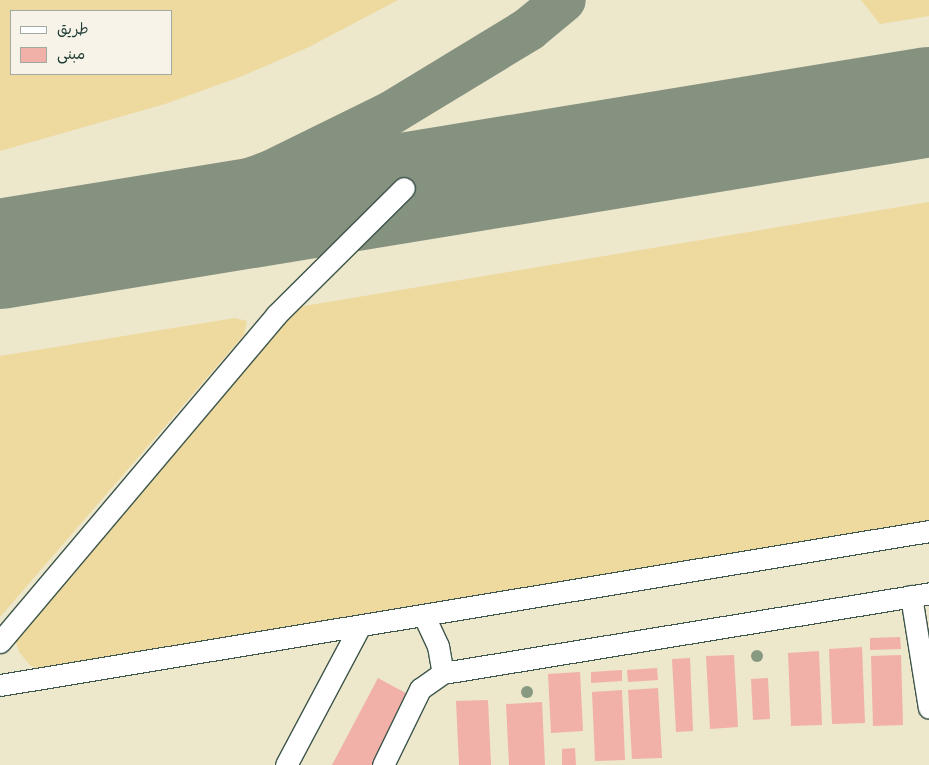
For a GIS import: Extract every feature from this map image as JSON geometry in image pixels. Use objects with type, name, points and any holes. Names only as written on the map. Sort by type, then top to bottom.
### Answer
[{"type":"lane","points":[[0,642],[276,315],[404,188]]},
{"type":"lane","points":[[0,685],[929,531]]},
{"type":"lane","points":[[383,765],[420,690],[429,680],[443,673],[920,594],[929,708]]},
{"type":"lane","points":[[424,616],[438,646],[443,673]]},
{"type":"lane","points":[[286,765],[360,626]]},
{"type":"sand","points":[[0,0],[398,0],[309,47],[240,77],[165,104],[0,151]]},
{"type":"sand","points":[[861,0],[929,0],[929,16],[880,24]]},
{"type":"sand","points":[[929,202],[929,523],[42,671],[30,665],[19,652],[15,639],[298,307]]},
{"type":"sand","points":[[235,318],[247,321],[244,335],[0,617],[0,356]]},
{"type":"building","points":[[900,637],[901,649],[870,650],[870,638]]},
{"type":"building","points":[[862,647],[865,723],[832,724],[829,649]]},
{"type":"building","points":[[819,651],[822,725],[791,726],[788,653]]},
{"type":"building","points":[[734,655],[738,727],[710,729],[706,656]]},
{"type":"building","points":[[901,655],[903,725],[873,726],[871,656]]},
{"type":"building","points":[[690,658],[693,731],[676,732],[672,659]]},
{"type":"building","points":[[657,668],[658,680],[628,682],[627,670]]},
{"type":"building","points":[[622,670],[622,681],[591,683],[591,672]]},
{"type":"building","points":[[580,672],[583,731],[551,733],[548,674]]},
{"type":"building","points":[[378,678],[413,697],[377,765],[332,765]]},
{"type":"building","points":[[768,678],[770,719],[753,720],[751,679]]},
{"type":"building","points":[[658,688],[662,758],[632,759],[628,690]]},
{"type":"building","points":[[622,690],[625,760],[595,761],[592,692]]},
{"type":"building","points":[[488,700],[491,765],[459,765],[456,701]]},
{"type":"building","points":[[542,702],[545,765],[509,765],[506,704]]},
{"type":"building","points":[[575,748],[576,765],[562,765],[562,749]]},
{"type":"taxiway","points":[[31,249],[158,212],[269,173],[391,113],[529,29],[564,0]]},
{"type":"runway","points":[[0,254],[929,102]]}]
